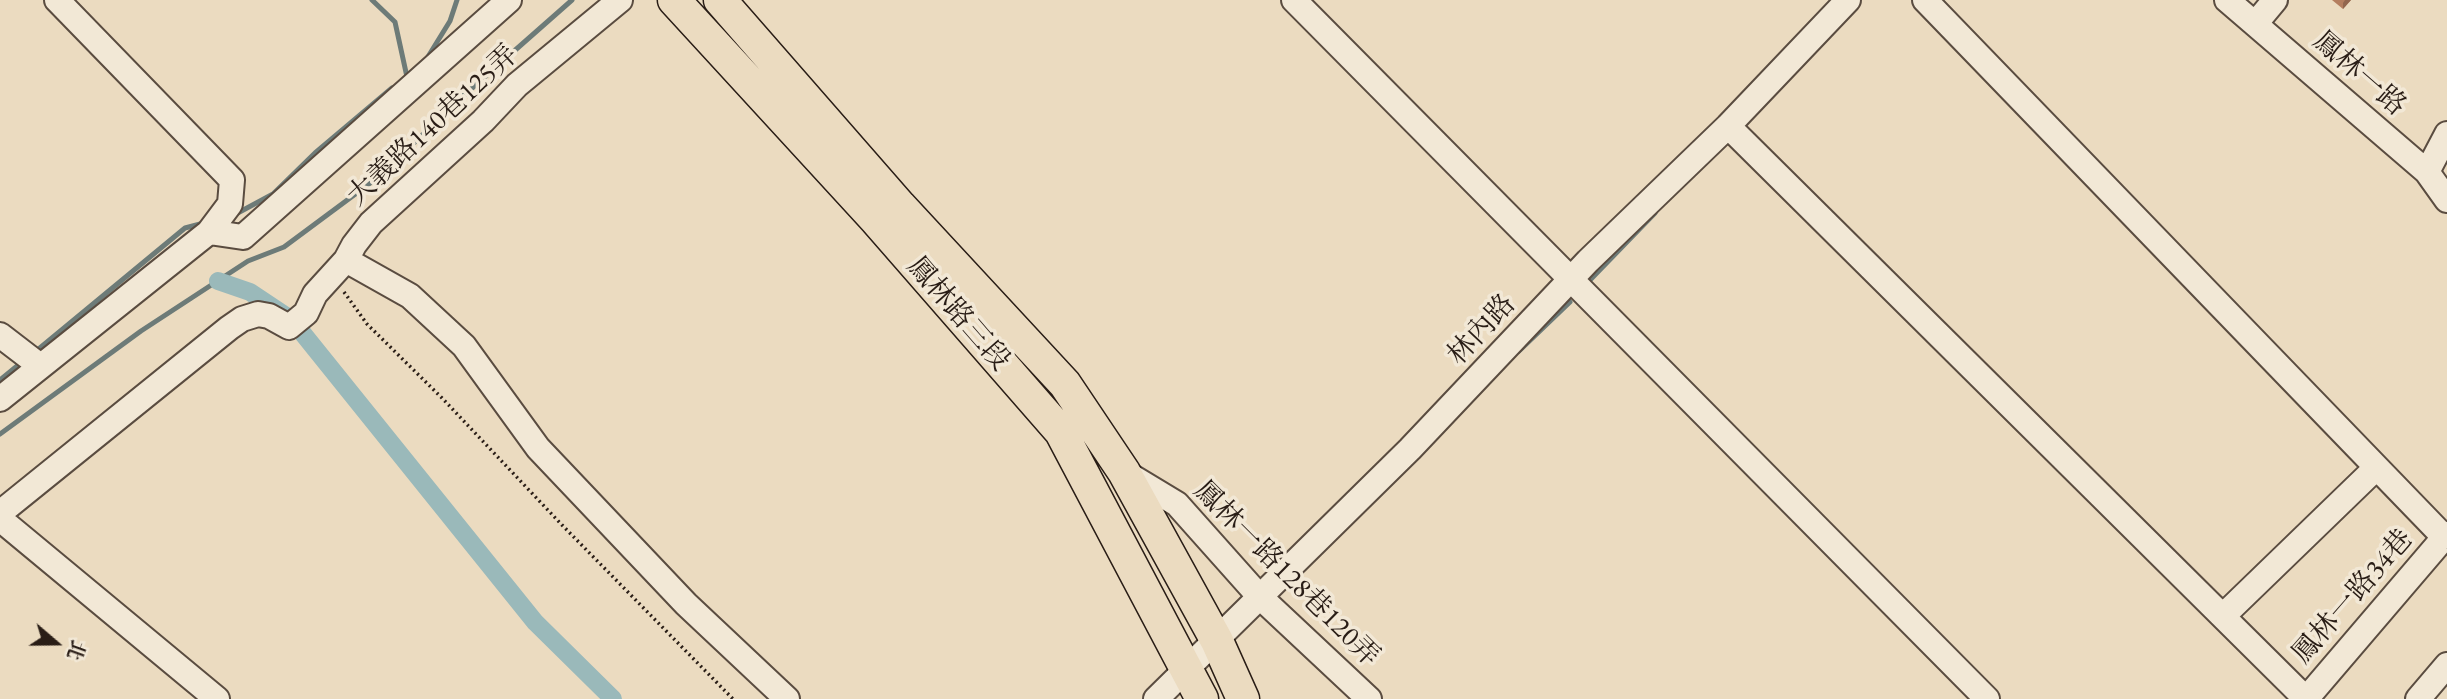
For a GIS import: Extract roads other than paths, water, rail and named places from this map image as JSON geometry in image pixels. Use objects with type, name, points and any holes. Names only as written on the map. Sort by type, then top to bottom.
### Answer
[{"type":"main road","name":"鳳林路三段","points":[[674,0],[876,219],[1060,432],[1202,699]]},
{"type":"main road","name":"鳳林路三段","points":[[720,0],[900,206],[1065,384],[1124,472],[1217,641],[1243,699]]},
{"type":"street","points":[[0,398],[32,360],[216,223],[230,204],[232,180],[57,0]]},
{"type":"street","points":[[472,34],[480,0]]},
{"type":"street","points":[[216,223],[243,237],[509,0]]},
{"type":"street","name":"大義路140巷125弄","points":[[0,513],[242,319],[258,314],[297,320],[371,223],[483,121],[517,85],[620,0]]},
{"type":"street","points":[[1294,0],[1987,699]]},
{"type":"street","name":"林內路","points":[[1156,699],[1410,449],[1570,280],[1728,126],[1848,0]]},
{"type":"street","points":[[1924,0],[2376,468],[2446,535]]},
{"type":"street","name":"鳳林一路","points":[[2227,0],[2427,172],[2447,200]]},
{"type":"street","points":[[2255,24],[2275,0]]},
{"type":"street","points":[[1728,126],[2306,699]]},
{"type":"street","points":[[2427,172],[2447,134]]},
{"type":"street","points":[[338,269],[410,296],[464,346],[538,448],[686,604],[787,699]]},
{"type":"street","points":[[0,335],[32,360]]},
{"type":"street","points":[[2223,616],[2376,468]]},
{"type":"street","name":"鳳林一路128巷120弄","points":[[1124,472],[1177,504],[1259,596],[1369,699]]},
{"type":"street","points":[[0,519],[217,699]]},
{"type":"street","name":"鳳林一路34巷","points":[[2306,699],[2446,535]]},
{"type":"street","points":[[2418,699],[2447,665]]},
{"type":"waterway","points":[[372,0],[395,22],[407,77]]},
{"type":"waterway","points":[[426,60],[450,21],[457,0]]},
{"type":"waterway","points":[[0,434],[141,331],[248,261],[284,247],[381,175],[454,104],[572,0]]},
{"type":"waterway","points":[[234,215],[273,194],[315,153],[392,88]]},
{"type":"waterway","points":[[1591,279],[1655,213]]},
{"type":"waterway","points":[[35,352],[185,228],[204,223]]},
{"type":"waterway","points":[[218,281],[250,292],[292,320],[535,622],[613,699]]},
{"type":"waterway","points":[[1519,351],[1570,302]]},
{"type":"waterway","points":[[0,380],[22,362]]}]
